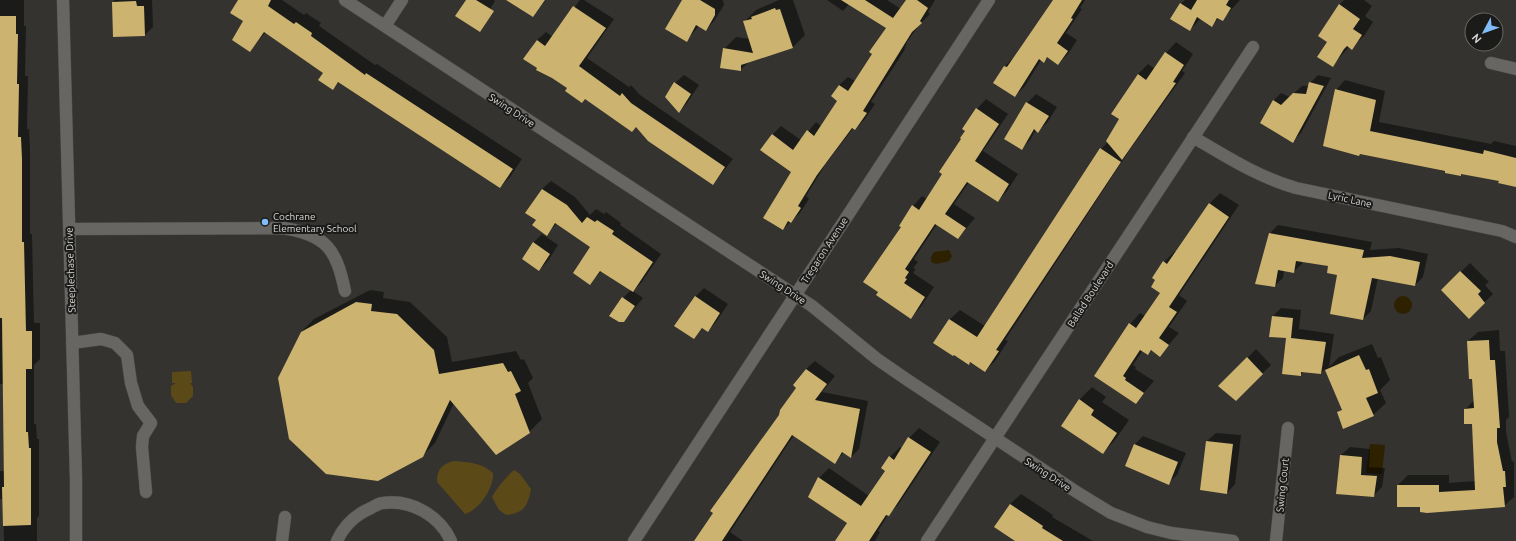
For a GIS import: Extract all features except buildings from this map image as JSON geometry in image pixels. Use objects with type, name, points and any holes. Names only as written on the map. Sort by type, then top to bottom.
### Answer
[{"type":"street","name":"Steeplechase Drive","points":[[63,0],[76,480],[76,541]]},
{"type":"street","name":"Swing Drive","points":[[345,0],[795,296],[838,325],[877,359],[994,438],[1111,513],[1147,527],[1171,533],[1233,541]]},
{"type":"street","points":[[385,26],[402,0]]},
{"type":"street","name":"Tregaron Avenue","points":[[634,541],[989,0]]},
{"type":"street","name":"Ballad Boulevard","points":[[927,541],[1253,47]]},
{"type":"street","points":[[1491,63],[1516,68]]},
{"type":"street","name":"Lyric Lane","points":[[1193,137],[1245,168],[1273,181],[1296,188],[1502,231],[1516,237]]},
{"type":"street","points":[[69,229],[283,228],[299,231],[317,238],[332,250],[340,267],[344,291]]},
{"type":"street","points":[[72,343],[101,339],[115,343],[127,355],[131,382],[138,406],[151,423],[143,436],[142,447],[146,492]]},
{"type":"street","name":"Swing Court","points":[[1276,541],[1288,428]]},
{"type":"street","points":[[337,541],[342,529],[358,514],[382,503],[407,504],[430,514],[446,530],[451,541]]},
{"type":"street","points":[[282,541],[285,517]]},
{"type":"shaded area","points":[[949,250],[952,256],[949,261],[936,264],[931,262],[931,257],[934,252]]},
{"type":"shaded area","points":[[1403,296],[1409,299],[1412,305],[1409,311],[1403,314],[1397,311],[1394,305],[1397,299]]},
{"type":"shaded area","points":[[191,371],[192,383],[190,383],[193,387],[193,396],[186,403],[176,403],[171,395],[171,386],[176,383],[172,383],[172,372]]},
{"type":"shaded area","points":[[1370,444],[1385,445],[1382,474],[1366,473]]},
{"type":"shaded area","points":[[454,461],[480,465],[493,473],[493,479],[485,498],[470,512],[465,514],[437,482],[439,470],[446,464]]},
{"type":"shaded area","points":[[514,470],[520,474],[531,489],[527,504],[524,508],[512,514],[506,515],[499,510],[492,497],[508,475]]},
{"type":"place","name":"Cochrane Elementary School","points":[[265,222]]}]
